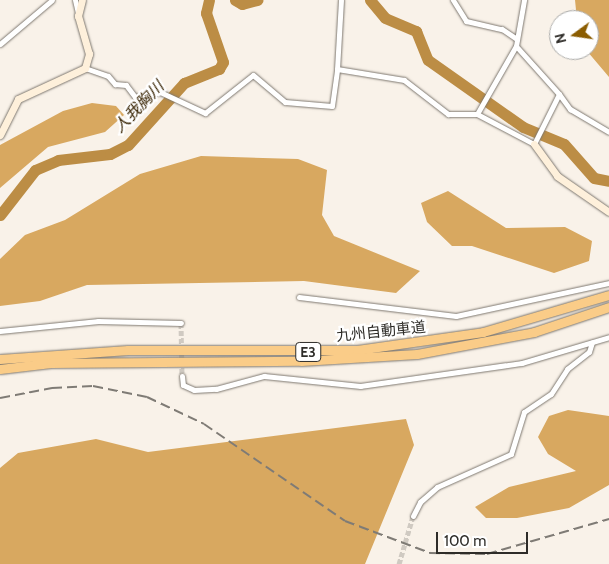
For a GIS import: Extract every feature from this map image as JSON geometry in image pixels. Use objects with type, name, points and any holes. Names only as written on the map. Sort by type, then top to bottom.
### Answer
[{"type":"highway","name":"九州自動車道","points":[[0,359],[128,350],[367,349],[483,332],[609,295]]},
{"type":"highway","name":"九州自動車道","points":[[0,369],[51,363],[301,361],[417,354],[534,332],[609,307]]},
{"type":"main road","points":[[0,136],[18,100],[85,68],[89,54],[78,16],[82,0]]},
{"type":"main road","points":[[534,144],[557,176],[609,212]]},
{"type":"street","points":[[0,44],[52,0]]},
{"type":"street","points":[[75,0],[78,16]]},
{"type":"street","points":[[85,68],[108,76],[115,84],[126,85],[135,97],[160,92],[205,113],[249,75],[257,76],[272,95],[285,102],[332,106],[337,69],[342,0]]},
{"type":"street","points":[[453,0],[466,21],[502,29],[517,39]]},
{"type":"street","points":[[477,114],[516,46],[524,0]]},
{"type":"street","points":[[516,46],[559,94],[570,110],[609,132]]},
{"type":"street","points":[[337,69],[404,80],[448,114],[477,114],[534,144],[559,94]]},
{"type":"street","points":[[298,296],[456,316],[609,283]]},
{"type":"street","points":[[0,331],[98,321],[181,323]]},
{"type":"street","points":[[182,376],[183,385],[194,390],[216,389],[264,376],[360,386],[522,363],[609,337]]},
{"type":"street","points":[[413,516],[420,502],[437,487],[511,454],[524,412],[551,394],[567,369],[589,352],[592,342]]},
{"type":"shaded area","points":[[575,0],[609,0],[609,77],[595,60],[599,60],[599,10],[576,10]]},
{"type":"shaded area","points":[[92,103],[116,106],[124,115],[105,132],[48,147],[0,188],[0,145],[63,111]]},
{"type":"shaded area","points":[[201,156],[298,159],[327,170],[322,215],[334,236],[420,271],[396,293],[304,281],[87,285],[40,301],[0,306],[0,259],[25,235],[65,220],[140,174]]},
{"type":"shaded area","points":[[448,191],[506,228],[565,227],[592,241],[589,261],[554,273],[472,246],[452,246],[427,222],[421,203]]},
{"type":"shaded area","points":[[568,410],[609,416],[609,485],[569,508],[517,518],[486,518],[475,507],[509,487],[576,471],[548,454],[538,437],[549,416]]},
{"type":"shaded area","points":[[406,419],[414,445],[365,564],[0,564],[0,468],[18,453],[96,439],[148,452]]},
{"type":"waterway","name":"人我胸川","points":[[0,215],[35,170],[58,160],[110,154],[128,145],[184,83],[219,69],[223,62],[206,13],[209,0]]},
{"type":"waterway","name":"人我胸川","points":[[235,0],[242,4],[257,0]]},
{"type":"waterway","name":"人我胸川","points":[[370,0],[385,18],[416,31],[428,60],[523,127],[564,144],[594,178],[609,181]]},
{"type":"tunnel","points":[[181,323],[182,376]]},
{"type":"tunnel","points":[[399,564],[413,516]]},
{"type":"railway","points":[[0,398],[52,388],[93,386],[147,397],[204,424],[345,521],[430,553],[487,554],[609,519]]}]
